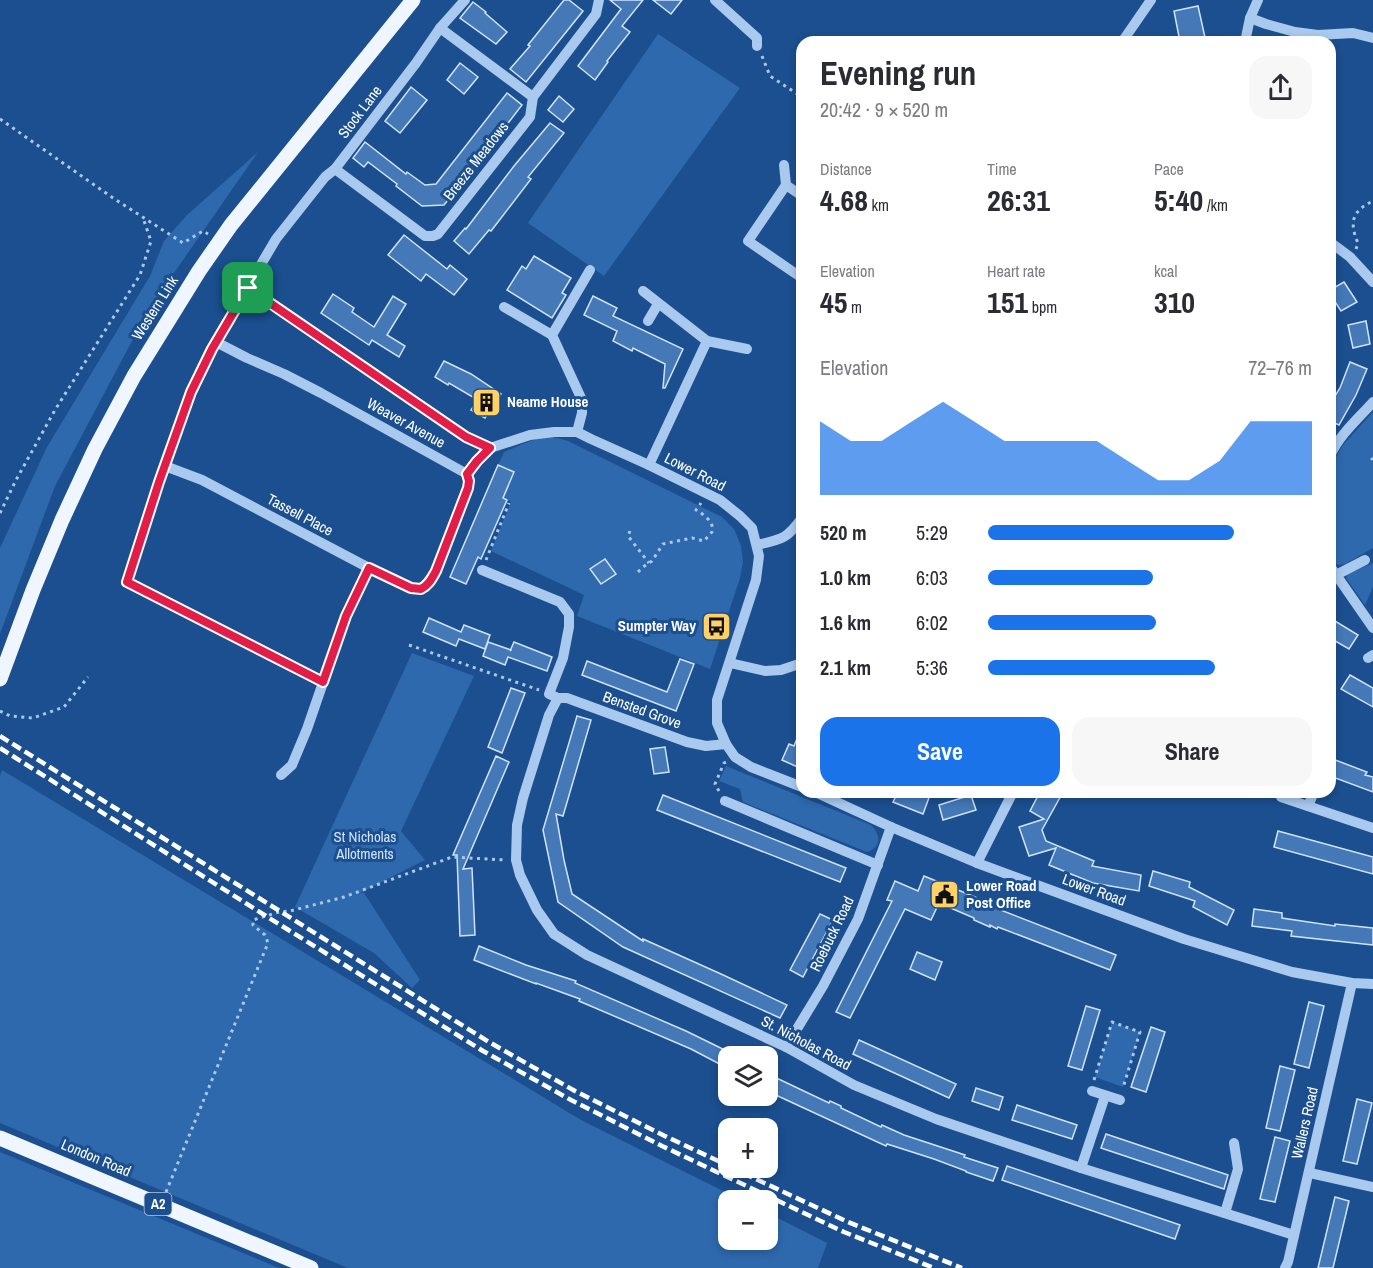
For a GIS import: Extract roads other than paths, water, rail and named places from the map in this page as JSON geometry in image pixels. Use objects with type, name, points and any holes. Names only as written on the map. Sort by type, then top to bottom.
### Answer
[{"type":"main road","name":"Western Link","points":[[2,673],[58,530],[95,449],[134,375],[199,271],[231,225],[413,0]]},
{"type":"main road","name":"London Road","points":[[0,1138],[311,1268]]},
{"type":"street","name":"Stock Lane","points":[[323,682],[127,582],[191,392],[216,342],[276,239],[325,177],[335,169],[441,28],[465,0]]},
{"type":"street","name":"Breeze Meadows","points":[[335,169],[424,236],[438,234],[530,117],[533,98],[596,14],[599,0]]},
{"type":"street","points":[[715,0],[757,39],[757,46]]},
{"type":"street","points":[[1126,36],[1151,0]]},
{"type":"street","points":[[1246,36],[1250,18],[1258,0]]},
{"type":"street","points":[[1250,18],[1296,32],[1318,35],[1353,33],[1373,38]]},
{"type":"street","points":[[441,28],[533,98]]},
{"type":"street","points":[[784,165],[786,185],[748,241],[796,274]]},
{"type":"street","points":[[786,185],[796,192]]},
{"type":"street","points":[[1336,246],[1350,257],[1373,282]]},
{"type":"street","points":[[552,335],[590,270]]},
{"type":"street","points":[[643,291],[707,341],[747,349]]},
{"type":"street","points":[[648,321],[658,304]]},
{"type":"street","points":[[504,307],[552,335],[582,400],[582,414],[577,432]]},
{"type":"street","points":[[649,465],[707,341]]},
{"type":"street","name":"Weaver Avenue","points":[[216,342],[321,393],[467,474],[468,488],[436,571],[426,586],[421,589]]},
{"type":"street","points":[[1336,444],[1373,402]]},
{"type":"street","name":"Lower Road","points":[[490,448],[530,435],[577,432],[720,500],[752,528],[759,556],[756,580],[717,700],[717,723],[726,744],[735,757],[751,767],[796,785]]},
{"type":"street","name":"Tassell Place","points":[[165,466],[202,480],[369,568],[411,588],[421,589]]},
{"type":"street","points":[[757,545],[789,534],[796,525]]},
{"type":"street","points":[[1336,575],[1365,560]]},
{"type":"street","points":[[281,775],[292,765],[307,729],[346,616],[369,568]]},
{"type":"street","points":[[482,570],[560,602],[569,614],[569,627],[554,696]]},
{"type":"street","points":[[1336,579],[1373,628]]},
{"type":"street","points":[[730,663],[765,670],[781,670],[796,665]]},
{"type":"street","name":"Bensted Grove","points":[[554,696],[567,698],[687,742],[706,746],[726,744]]},
{"type":"street","name":"St. Nicholas Road","points":[[554,696],[523,798],[517,825],[516,860],[520,875],[537,910],[554,934],[587,955],[786,1047],[854,1085],[936,1119],[1081,1168],[1294,1235]]},
{"type":"street","name":"Lower Road","points":[[828,798],[977,863],[1184,939],[1292,972],[1352,983],[1373,984]]},
{"type":"street","points":[[977,863],[1010,798]]},
{"type":"street","points":[[1284,798],[1373,828]]},
{"type":"street","points":[[1308,806],[1311,798]]},
{"type":"street","points":[[725,801],[878,865]]},
{"type":"street","name":"Roebuck Road","points":[[786,1047],[824,986],[858,919],[891,827]]},
{"type":"street","name":"Wallers Road","points":[[1285,1268],[1310,1173],[1352,983]]},
{"type":"street","points":[[1092,1091],[1119,1100]]},
{"type":"street","points":[[1081,1168],[1105,1096]]},
{"type":"street","points":[[1225,1213],[1239,1169],[1234,1143]]},
{"type":"street","points":[[1310,1173],[1373,1187]]},
{"type":"railway","points":[[0,736],[489,1042],[575,1091],[718,1161]]},
{"type":"railway","points":[[0,748],[483,1051],[571,1100],[662,1146],[844,1232],[934,1268]]},
{"type":"railway","points":[[754,1178],[848,1222],[962,1268]]},
{"type":"place","name":"Neame House","points":[[486,402]]},
{"type":"place","name":"Sumpter Way","points":[[717,626]]},
{"type":"place","name":"Lower Road Post Office","points":[[945,895]]},
{"type":"park label","name":"St Nicholas Allotments","points":[[365,846]]}]
